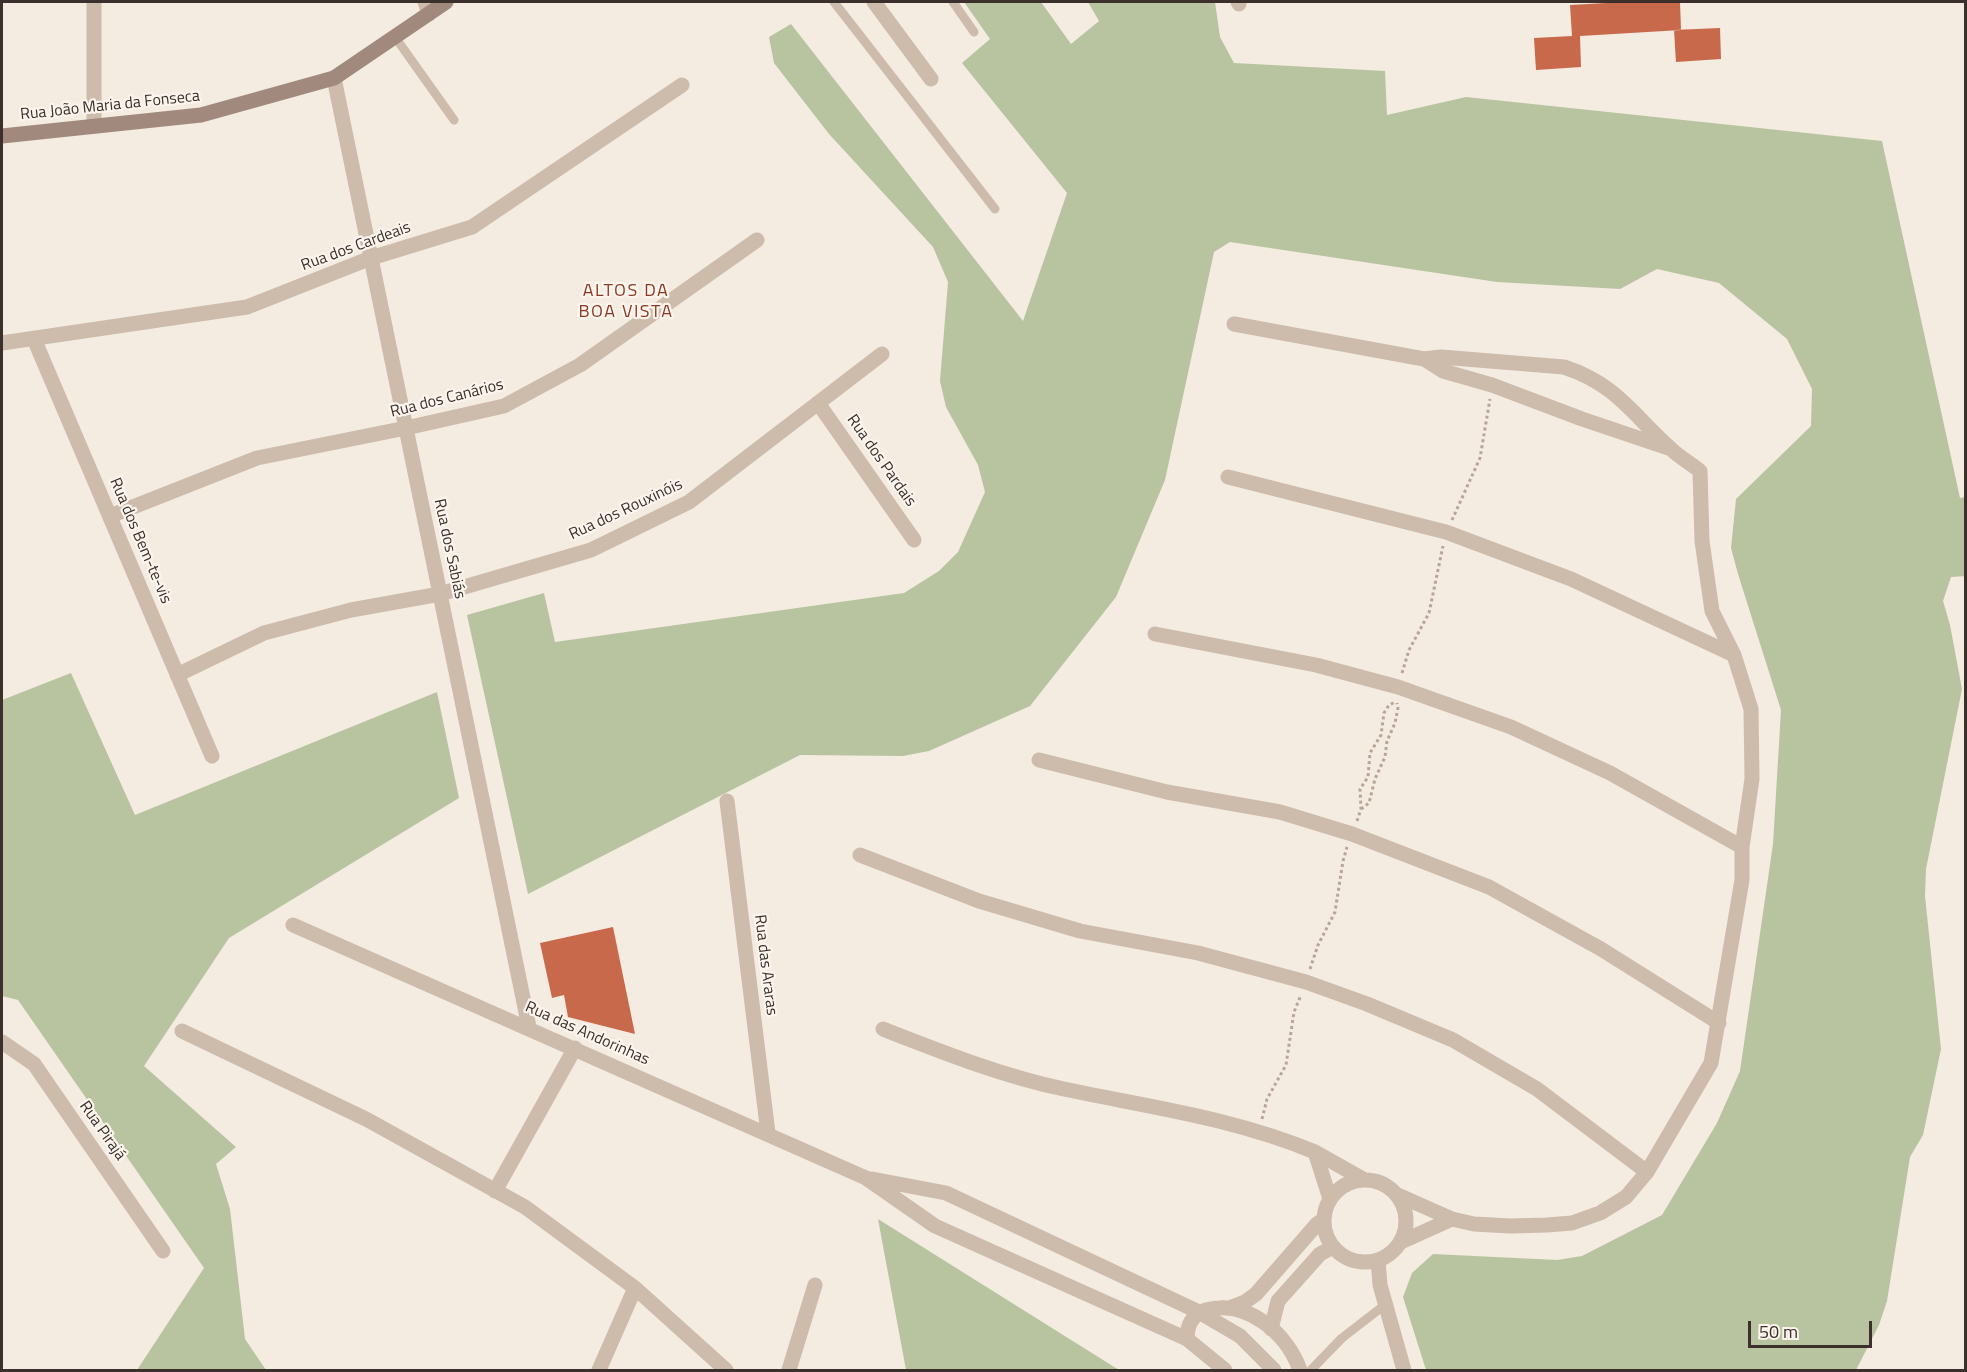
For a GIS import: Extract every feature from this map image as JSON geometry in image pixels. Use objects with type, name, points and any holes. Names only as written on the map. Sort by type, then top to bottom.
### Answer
[{"type":"main road","name":"Rua João Maria da Fonseca","points":[[2,136],[201,115],[334,78],[394,38],[427,8],[446,2]]},
{"type":"street","points":[[94,2],[94,126]]},
{"type":"street","points":[[874,2],[931,79]]},
{"type":"street","name":"Rua dos Sabiás","points":[[334,78],[528,1028]]},
{"type":"street","name":"Rua dos Cardeais","points":[[2,343],[247,307],[370,258],[472,227],[682,85]]},
{"type":"street","name":"Rua dos Canários","points":[[110,516],[257,458],[504,406],[580,365],[757,240]]},
{"type":"street","points":[[883,1029],[978,1065],[1062,1089],[1181,1111],[1259,1132],[1315,1152],[1363,1179],[1382,1183],[1398,1195],[1452,1219],[1474,1224],[1510,1226],[1572,1223],[1600,1214],[1626,1197],[1647,1172],[1711,1063],[1742,880],[1742,847],[1752,779],[1750,709],[1734,655],[1712,611],[1702,541],[1700,471],[1671,449],[1606,386],[1580,372],[1547,364],[1441,357],[1424,359],[1234,324]]},
{"type":"street","name":"Rua dos Bem-te-vis","points":[[34,339],[212,756]]},
{"type":"street","name":"Rua dos Rouxinóis","points":[[177,675],[264,633],[351,610],[440,594],[591,550],[689,502],[882,354]]},
{"type":"street","points":[[1424,359],[1443,371],[1492,385],[1671,449]]},
{"type":"street","name":"Rua dos Pardais","points":[[818,403],[914,540]]},
{"type":"street","points":[[1228,477],[1446,532],[1571,579],[1734,655]]},
{"type":"street","points":[[1155,634],[1316,664],[1398,687],[1501,723],[1610,773],[1742,847]]},
{"type":"street","points":[[1039,760],[1167,792],[1280,812],[1363,838],[1489,887],[1601,949],[1719,1023]]},
{"type":"street","name":"Rua das Araras","points":[[727,801],[768,1133]]},
{"type":"street","points":[[860,855],[979,901],[1069,928],[1198,953],[1306,982],[1378,1009],[1454,1040],[1537,1089],[1647,1172]]},
{"type":"street","name":"Rua das Andorinhas","points":[[292,924],[866,1178]]},
{"type":"street","points":[[182,1031],[366,1119],[525,1207],[635,1288],[726,1371]]},
{"type":"street","name":"Rua Pirajá","points":[[2,1042],[34,1064],[163,1251]]},
{"type":"street","points":[[495,1191],[575,1048]]},
{"type":"street","points":[[1315,1152],[1330,1199]]},
{"type":"street","points":[[866,1178],[946,1193],[1199,1312],[1240,1336],[1274,1371]]},
{"type":"street","points":[[866,1178],[935,1226],[1187,1339],[1226,1371]]},
{"type":"street","points":[[1363,1179],[1344,1185],[1330,1199],[1324,1218],[1328,1238],[1340,1254],[1358,1262],[1387,1257],[1401,1242],[1405,1233],[1406,1213],[1398,1195]]},
{"type":"street","points":[[1232,1307],[1256,1294],[1324,1218]]},
{"type":"street","points":[[1401,1242],[1452,1219]]},
{"type":"street","points":[[1272,1329],[1278,1301],[1320,1254],[1333,1246]]},
{"type":"street","points":[[1378,1260],[1378,1276],[1404,1371]]},
{"type":"street","points":[[789,1371],[815,1285]]},
{"type":"street","points":[[599,1371],[635,1288]]},
{"type":"street","points":[[1187,1339],[1190,1323],[1199,1312],[1218,1306],[1232,1307],[1260,1319],[1272,1329],[1290,1350],[1300,1371]]},
{"type":"lane","points":[[834,2],[995,209]]},
{"type":"lane","points":[[953,2],[974,32]]},
{"type":"lane","points":[[394,38],[454,120]]},
{"type":"lane","points":[[1311,1371],[1342,1338],[1386,1304]]},
{"type":"path","points":[[1396,701],[1398,708],[1395,723],[1389,736],[1385,757],[1375,779],[1369,803],[1361,809],[1360,789],[1368,777],[1370,753],[1382,735],[1384,713],[1389,705],[1396,701]]},
{"type":"path","points":[[1382,735],[1389,736]]},
{"type":"path","points":[[1368,777],[1375,779]]},
{"type":"green space","points":[[964,2],[1041,2],[1071,44],[1099,21],[1088,2],[1215,2],[1220,37],[1234,63],[1385,71],[1387,115],[1466,97],[1882,141],[1960,498],[1965,497],[1966,576],[1951,577],[1943,601],[1962,689],[1926,869],[1925,896],[1941,1049],[1923,1135],[1910,1157],[1887,1301],[1879,1325],[1856,1370],[1426,1370],[1403,1297],[1412,1273],[1433,1254],[1557,1260],[1582,1256],[1662,1215],[1717,1123],[1740,1071],[1773,844],[1781,710],[1731,548],[1736,499],[1811,426],[1812,389],[1787,339],[1719,283],[1657,269],[1620,289],[1497,282],[1230,242],[1214,252],[1165,480],[1116,597],[1030,706],[929,751],[903,756],[800,755],[528,894],[467,615],[544,593],[555,642],[904,593],[939,571],[958,552],[985,492],[978,465],[946,407],[940,381],[948,282],[933,247],[829,134],[774,63],[769,37],[791,24],[1023,321],[1067,193],[962,63],[990,39]]},
{"type":"green space","points":[[71,673],[135,815],[437,692],[459,798],[229,938],[144,1066],[236,1147],[216,1164],[230,1209],[245,1339],[266,1370],[137,1370],[204,1268],[18,1000],[2,996],[2,700]]},
{"type":"green space","points":[[878,1219],[1119,1370],[906,1370]]},
{"type":"building","points":[[1680,2],[1681,30],[1580,36],[1581,67],[1536,70],[1534,38],[1572,36],[1570,5]]},
{"type":"building","points":[[1720,28],[1721,59],[1676,62],[1674,30]]},
{"type":"building","points":[[613,927],[635,1034],[568,1017],[564,995],[552,998],[540,943]]},
{"type":"district","name":"ALTOS DA BOA VISTA","points":[[626,302]]}]
